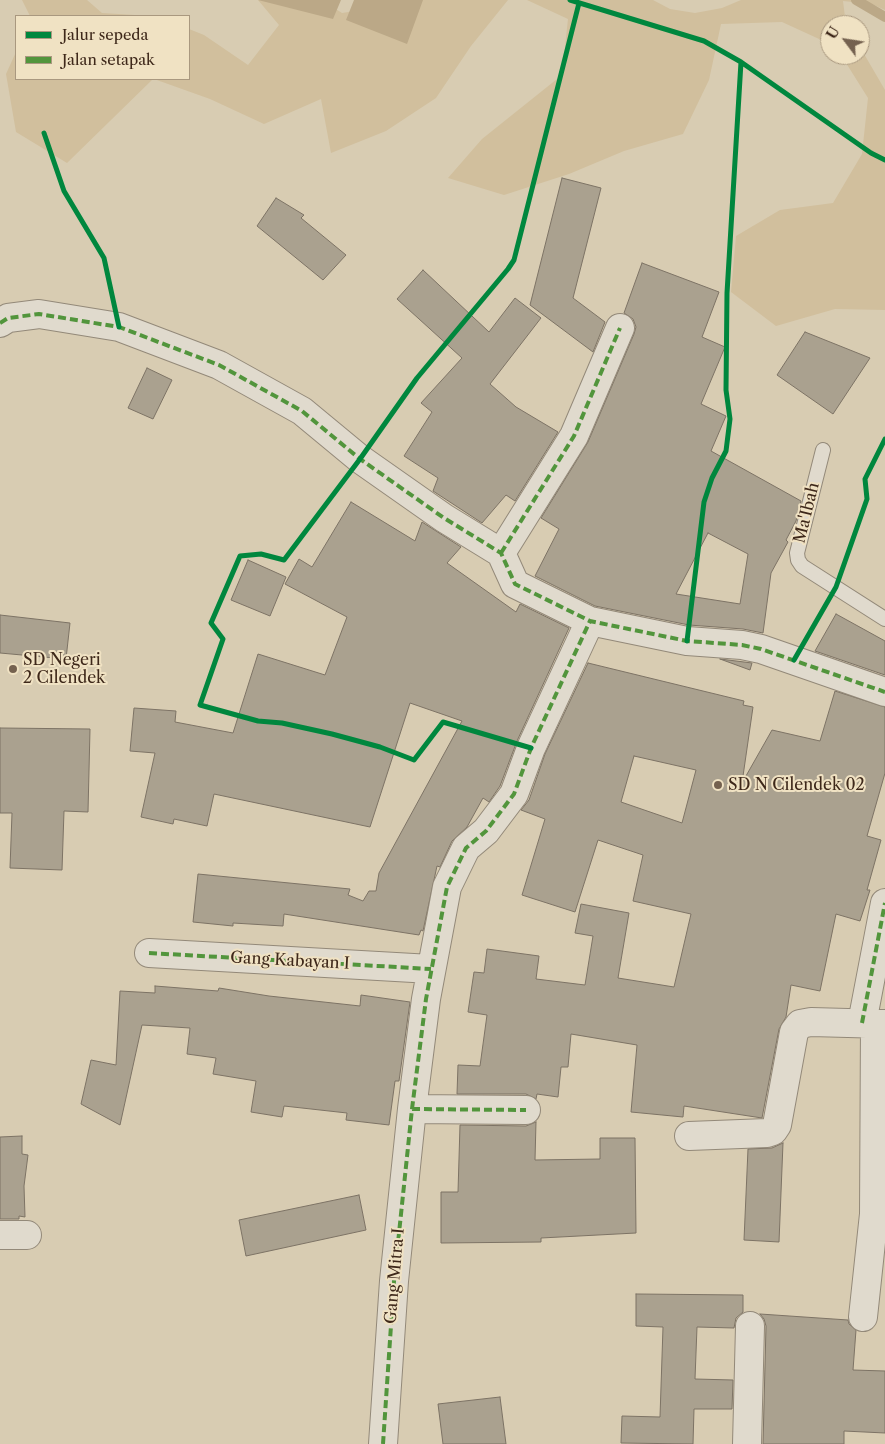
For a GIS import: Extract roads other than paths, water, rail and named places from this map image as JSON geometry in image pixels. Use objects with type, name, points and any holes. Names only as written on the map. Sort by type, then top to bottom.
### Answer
[{"type":"street","points":[[0,323],[8,318],[39,314],[119,327],[219,365],[302,411],[360,459],[444,518],[501,553],[515,584],[590,621],[687,641],[742,645],[761,649],[885,692]]},
{"type":"street","points":[[501,553],[574,436],[620,328]]},
{"type":"street","name":"Gang Mitra I","points":[[383,1444],[393,1291],[412,1109],[431,969],[447,887],[466,848],[486,831],[514,794],[531,748],[590,621]]},
{"type":"street","points":[[863,1317],[874,1214],[874,1023],[885,903]]},
{"type":"street","name":"Gang Kabayan I","points":[[149,953],[431,969]]},
{"type":"street","points":[[689,1136],[767,1133],[773,1131],[777,1125],[794,1032],[800,1024],[811,1022],[874,1023]]},
{"type":"street","points":[[412,1109],[490,1108],[526,1110]]},
{"type":"street","points":[[0,1235],[27,1235]]},
{"type":"street","points":[[747,1444],[750,1326]]},
{"type":"lane","name":"Ma'Ibah","points":[[823,450],[797,553],[798,560],[802,566],[885,619]]},
{"type":"waterway","points":[[856,0],[885,17]]},
{"type":"place","name":"SD Negeri 2 Cilendek","points":[[13,669]]},
{"type":"place","name":"SD N Cilendek 02","points":[[718,785]]}]
